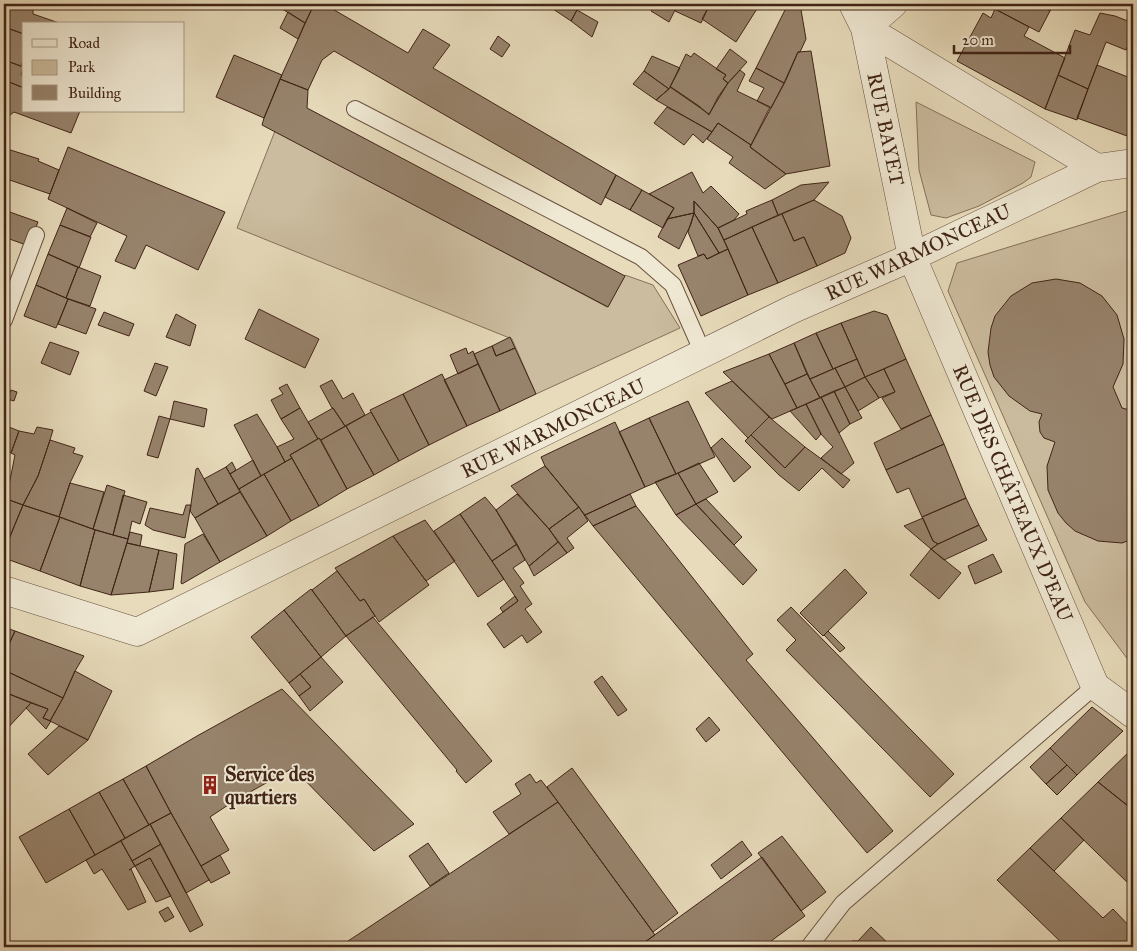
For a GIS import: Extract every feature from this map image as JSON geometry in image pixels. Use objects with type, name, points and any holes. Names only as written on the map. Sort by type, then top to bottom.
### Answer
[{"type":"street","name":"RUE BAYET","points":[[853,4],[865,28],[912,257]]},
{"type":"street","points":[[893,4],[865,28],[1097,168]]},
{"type":"street","name":"RUE WARMONCEAU","points":[[4,590],[137,632],[793,308],[912,257],[1097,168],[1133,163]]},
{"type":"street","name":"RUE DES CHÂTEAUX D'EAU","points":[[912,257],[1095,686]]},
{"type":"street","points":[[1095,686],[1133,714]]},
{"type":"lane","points":[[354,109],[641,257],[674,285],[703,353]]},
{"type":"lane","points":[[4,320],[36,235]]},
{"type":"lane","points":[[809,947],[843,903],[1095,686]]},
{"type":"green space","points":[[916,102],[1035,162],[1031,177],[979,206],[946,218],[931,215],[919,170]]},
{"type":"green space","points":[[275,131],[607,307],[625,275],[653,285],[680,328],[536,394],[512,339],[237,228]]},
{"type":"green space","points":[[1133,209],[1132,665],[1085,602],[948,291],[957,263]]},
{"type":"building","points":[[4,4],[11,4],[4,26]]},
{"type":"building","points":[[11,4],[23,4],[33,8],[33,14],[56,22],[22,22],[22,33],[4,27]]},
{"type":"building","points":[[281,4],[309,4],[313,7],[305,23],[279,7]]},
{"type":"building","points":[[314,4],[324,4],[408,53],[423,29],[450,45],[433,68],[616,175],[601,205],[334,51],[322,60],[308,90],[280,79]]},
{"type":"building","points":[[548,4],[580,4],[571,21]]},
{"type":"building","points":[[657,4],[678,4],[669,22],[651,11]]},
{"type":"building","points":[[678,4],[710,4],[701,23],[675,11]]},
{"type":"building","points":[[710,4],[760,4],[736,42],[702,19]]},
{"type":"building","points":[[788,4],[800,4],[806,39],[784,83],[756,68]]},
{"type":"building","points":[[993,4],[1038,4],[1050,11],[1039,32],[991,7]]},
{"type":"building","points":[[1038,4],[1054,4],[1050,11]]},
{"type":"building","points":[[995,9],[1029,27],[1024,36],[1065,58],[1045,109],[957,61],[983,13],[991,18]]},
{"type":"building","points":[[577,10],[598,22],[592,37],[571,21]]},
{"type":"building","points":[[288,12],[305,23],[298,39],[280,28]]},
{"type":"building","points":[[1100,13],[1133,23],[1133,32],[1126,50],[1106,42],[1088,89],[1058,75],[1075,30],[1090,35]]},
{"type":"building","points":[[4,27],[22,33],[22,63],[21,66],[4,60]]},
{"type":"building","points":[[498,36],[510,45],[502,57],[490,49]]},
{"type":"building","points":[[730,49],[747,62],[728,83],[723,79],[726,75],[716,69]]},
{"type":"building","points":[[811,51],[830,166],[786,174],[750,147],[785,82],[798,52]]},
{"type":"building","points":[[694,53],[726,75],[723,79],[728,83],[709,114],[670,87],[686,54],[691,57]]},
{"type":"building","points":[[234,55],[282,75],[264,118],[216,97]]},
{"type":"building","points":[[652,56],[680,68],[669,89],[644,71]]},
{"type":"building","points":[[4,60],[22,67],[22,87],[4,80]]},
{"type":"building","points":[[1097,65],[1133,79],[1133,127],[1130,137],[1077,118]]},
{"type":"building","points":[[756,68],[784,83],[771,108],[757,101],[764,88],[749,81]]},
{"type":"building","points":[[740,70],[745,74],[737,91],[770,107],[751,145],[718,123],[712,132],[656,100],[671,87],[709,115],[718,97]]},
{"type":"building","points":[[644,71],[669,89],[656,100],[633,84]]},
{"type":"building","points":[[1058,75],[1088,89],[1077,120],[1045,109]]},
{"type":"building","points":[[280,79],[308,90],[307,108],[625,276],[608,307],[262,125]]},
{"type":"building","points":[[4,80],[22,87],[22,112],[80,112],[71,133],[14,112],[4,118]]},
{"type":"building","points":[[667,107],[712,132],[703,143],[693,134],[684,145],[654,123]]},
{"type":"building","points":[[718,123],[751,145],[750,147],[786,174],[765,189],[729,163],[733,157],[707,139]]},
{"type":"building","points":[[68,147],[225,212],[198,270],[146,245],[135,269],[115,261],[127,236],[48,199]]},
{"type":"building","points":[[4,148],[39,159],[38,161],[59,170],[50,194],[4,178]]},
{"type":"building","points":[[692,172],[703,193],[711,186],[739,214],[734,220],[718,228],[694,201],[694,213],[667,219],[674,208],[649,194]]},
{"type":"building","points":[[616,175],[642,190],[630,210],[605,197]]},
{"type":"building","points":[[829,182],[814,200],[778,215],[772,200],[801,185]]},
{"type":"building","points":[[642,190],[674,208],[663,228],[630,210]]},
{"type":"building","points":[[772,200],[778,215],[724,240],[718,228],[747,214],[746,211]]},
{"type":"building","points":[[814,200],[842,216],[851,238],[845,253],[817,266],[804,237],[794,241],[782,214]]},
{"type":"building","points":[[694,201],[718,228],[728,249],[719,253],[694,213]]},
{"type":"building","points":[[67,208],[97,223],[90,237],[60,225]]},
{"type":"building","points":[[4,210],[38,222],[29,246],[4,237]]},
{"type":"building","points":[[694,213],[719,253],[707,259],[704,254],[698,256],[688,232]]},
{"type":"building","points":[[694,213],[679,249],[658,237],[667,219]]},
{"type":"building","points":[[782,214],[794,241],[804,237],[817,266],[778,283],[752,227]]},
{"type":"building","points":[[60,225],[91,237],[79,268],[48,254]]},
{"type":"building","points":[[752,227],[778,283],[748,295],[724,240]]},
{"type":"building","points":[[728,249],[748,295],[701,316],[678,265],[704,254],[707,259]]},
{"type":"building","points":[[48,254],[78,267],[66,298],[36,285]]},
{"type":"building","points":[[78,267],[101,276],[90,306],[66,298]]},
{"type":"building","points":[[1056,279],[1080,283],[1102,296],[1117,315],[1124,339],[1123,364],[1113,387],[1122,408],[1133,411],[1133,539],[1122,543],[1098,541],[1075,531],[1058,513],[1048,490],[1047,466],[1055,442],[1044,438],[1040,432],[1039,422],[1042,414],[1030,411],[1009,396],[994,377],[990,365],[988,352],[991,328],[995,316],[1011,296],[1032,283]]},
{"type":"building","points":[[36,285],[68,299],[56,328],[24,316]]},
{"type":"building","points":[[68,299],[96,309],[86,334],[58,324]]},
{"type":"building","points":[[259,309],[319,339],[305,368],[245,339]]},
{"type":"building","points":[[874,311],[887,315],[906,359],[865,377],[841,323]]},
{"type":"building","points":[[104,312],[134,324],[129,336],[98,325]]},
{"type":"building","points":[[176,314],[196,325],[190,346],[166,337]]},
{"type":"building","points":[[841,323],[857,359],[833,369],[816,333]]},
{"type":"building","points":[[816,333],[833,369],[810,379],[794,343]]},
{"type":"building","points":[[510,337],[515,348],[496,356],[492,346]]},
{"type":"building","points":[[50,342],[79,352],[70,375],[41,363]]},
{"type":"building","points":[[794,343],[807,374],[785,384],[769,354]]},
{"type":"building","points":[[492,346],[496,356],[515,348],[536,394],[500,411],[474,354]]},
{"type":"building","points":[[466,348],[468,354],[473,351],[478,364],[458,374],[450,355]]},
{"type":"building","points":[[769,354],[797,408],[772,419],[723,372]]},
{"type":"building","points":[[857,359],[865,377],[845,387],[835,368]]},
{"type":"building","points":[[906,359],[931,415],[901,429],[882,398],[895,392],[884,369]]},
{"type":"building","points":[[155,363],[168,367],[156,396],[144,391]]},
{"type":"building","points":[[478,364],[500,411],[467,426],[444,380]]},
{"type":"building","points":[[835,368],[845,387],[820,398],[810,379]]},
{"type":"building","points":[[884,369],[895,392],[879,398],[865,377]]},
{"type":"building","points":[[442,374],[467,426],[429,445],[403,394]]},
{"type":"building","points":[[807,374],[820,398],[797,408],[785,384]]},
{"type":"building","points":[[865,377],[879,398],[858,411],[845,387]]},
{"type":"building","points":[[332,380],[343,399],[353,393],[365,415],[345,426],[320,386]]},
{"type":"building","points":[[732,381],[769,417],[748,438],[705,393]]},
{"type":"building","points":[[287,384],[300,408],[281,419],[271,400],[283,394],[279,388]]},
{"type":"building","points":[[845,387],[862,418],[850,424],[834,391]]},
{"type":"building","points":[[11,390],[17,392],[14,401],[7,399]]},
{"type":"building","points":[[834,391],[850,424],[839,433],[821,397]]},
{"type":"building","points":[[403,394],[429,445],[399,461],[370,410]]},
{"type":"building","points":[[821,397],[854,463],[841,474],[821,458],[833,447],[821,434],[806,404]]},
{"type":"building","points":[[174,401],[207,409],[204,427],[170,419]]},
{"type":"building","points":[[688,401],[715,457],[676,474],[649,418]]},
{"type":"building","points":[[806,404],[821,434],[816,440],[790,411]]},
{"type":"building","points":[[300,408],[318,439],[290,455],[292,458],[285,462],[277,447],[294,439],[281,419]]},
{"type":"building","points":[[333,408],[345,426],[321,440],[318,439],[308,422]]},
{"type":"building","points":[[371,412],[399,461],[374,475],[346,426]]},
{"type":"building","points":[[257,414],[285,462],[261,476],[234,425]]},
{"type":"building","points":[[931,415],[944,444],[886,470],[874,443]]},
{"type":"building","points":[[159,416],[170,419],[158,458],[147,455]]},
{"type":"building","points":[[769,417],[805,447],[785,468],[751,435]]},
{"type":"building","points":[[649,418],[676,474],[645,487],[619,432]]},
{"type":"building","points":[[615,422],[645,487],[585,515],[545,466],[541,457]]},
{"type":"building","points":[[4,425],[19,431],[11,453],[4,450]]},
{"type":"building","points":[[346,426],[374,475],[347,489],[321,440]]},
{"type":"building","points":[[37,427],[53,430],[38,476],[23,505],[4,498],[4,493],[9,485],[15,455],[11,453],[19,431],[34,434]]},
{"type":"building","points":[[751,435],[785,468],[805,447],[850,480],[843,488],[822,468],[799,491],[779,475],[745,441]]},
{"type":"building","points":[[319,438],[347,489],[319,506],[290,455]]},
{"type":"building","points":[[722,438],[751,467],[734,482],[711,448]]},
{"type":"building","points":[[50,440],[75,448],[73,453],[83,456],[70,483],[59,517],[23,505],[38,476]]},
{"type":"building","points":[[944,444],[966,498],[922,517],[909,488],[897,493],[886,470]]},
{"type":"building","points":[[292,458],[319,506],[291,521],[264,474]]},
{"type":"building","points":[[253,460],[261,476],[239,489],[230,474]]},
{"type":"building","points":[[232,462],[236,470],[230,474],[226,467]]},
{"type":"building","points":[[699,463],[718,492],[696,504],[678,473]]},
{"type":"building","points":[[545,466],[579,507],[549,529],[511,486]]},
{"type":"building","points":[[226,467],[240,492],[218,504],[204,479]]},
{"type":"building","points":[[198,468],[218,504],[195,518],[190,511],[196,469]]},
{"type":"building","points":[[678,473],[696,504],[676,515],[655,482]]},
{"type":"building","points":[[264,474],[291,521],[267,536],[239,489]]},
{"type":"building","points":[[70,483],[104,492],[93,529],[59,517]]},
{"type":"building","points":[[107,485],[125,491],[113,535],[93,529]]},
{"type":"building","points":[[240,492],[267,536],[220,562],[195,518]]},
{"type":"building","points":[[517,494],[549,529],[558,542],[529,566],[496,510]]},
{"type":"building","points":[[630,494],[636,506],[593,526],[585,515]]},
{"type":"building","points":[[123,495],[147,502],[140,524],[132,521],[128,539],[113,535]]},
{"type":"building","points":[[485,497],[496,510],[517,544],[492,561],[460,514]]},
{"type":"building","points":[[4,498],[23,505],[4,551]]},
{"type":"building","points":[[966,498],[979,525],[938,544],[933,541],[922,517]]},
{"type":"building","points":[[706,499],[742,537],[734,545],[696,504]]},
{"type":"building","points":[[696,504],[757,570],[743,585],[676,515]]},
{"type":"building","points":[[23,505],[60,517],[40,571],[4,558],[4,551]]},
{"type":"building","points":[[186,505],[191,505],[185,538],[153,530],[145,525],[150,508],[183,515]]},
{"type":"building","points":[[636,506],[753,654],[746,660],[893,831],[867,853],[593,526]]},
{"type":"building","points":[[579,507],[588,521],[567,538],[574,548],[567,553],[549,529]]},
{"type":"building","points":[[460,514],[504,579],[478,597],[434,531]]},
{"type":"building","points":[[60,517],[95,530],[80,586],[40,571]]},
{"type":"building","points":[[923,518],[933,541],[938,544],[931,549],[904,526]]},
{"type":"building","points":[[425,520],[455,561],[426,581],[393,536]]},
{"type":"building","points":[[979,525],[987,540],[944,560],[931,549],[938,544]]},
{"type":"building","points":[[95,530],[128,539],[111,595],[80,586]]},
{"type":"building","points":[[130,532],[142,535],[140,546],[127,543]]},
{"type":"building","points":[[203,534],[220,562],[182,584],[185,544]]},
{"type":"building","points":[[393,536],[429,585],[379,622],[364,599],[360,601],[335,568]]},
{"type":"building","points":[[558,542],[567,553],[534,576],[529,566]]},
{"type":"building","points":[[127,543],[159,550],[149,592],[111,595]]},
{"type":"building","points":[[517,544],[525,560],[513,568],[524,583],[520,586],[532,604],[525,609],[542,632],[527,643],[522,635],[504,648],[487,624],[518,601],[492,561]]},
{"type":"building","points":[[931,549],[961,573],[939,599],[910,575]]},
{"type":"building","points":[[159,550],[177,554],[173,589],[149,592]]},
{"type":"building","points":[[993,554],[1002,572],[975,584],[968,566]]},
{"type":"building","points":[[845,569],[867,593],[823,636],[800,613]]},
{"type":"building","points":[[337,571],[360,601],[364,599],[375,616],[346,636],[312,590]]},
{"type":"building","points":[[311,589],[346,636],[321,657],[284,610]]},
{"type":"building","points":[[515,596],[518,601],[503,612],[500,608]]},
{"type":"building","points":[[791,607],[954,774],[930,797],[786,650],[796,640],[777,620]]},
{"type":"building","points":[[284,610],[321,657],[289,683],[251,637]]},
{"type":"building","points":[[373,617],[492,761],[466,783],[346,636]]},
{"type":"building","points":[[4,627],[15,631],[4,655]]},
{"type":"building","points":[[15,631],[84,656],[63,698],[4,670],[4,655]]},
{"type":"building","points":[[828,631],[845,648],[840,652],[824,635]]},
{"type":"building","points":[[321,657],[343,682],[310,711],[299,696],[311,687],[300,674]]},
{"type":"building","points":[[4,670],[63,698],[50,721],[43,718],[48,709],[4,692]]},
{"type":"building","points":[[75,671],[112,691],[88,740],[50,721]]},
{"type":"building","points":[[300,674],[311,687],[299,696],[289,683]]},
{"type":"building","points":[[602,676],[627,710],[618,716],[594,682]]},
{"type":"building","name":"Service des quartiers","points":[[282,689],[414,824],[374,851],[293,768],[234,801],[210,817],[229,850],[201,866],[146,766]]},
{"type":"building","points":[[4,692],[31,703],[4,732]]},
{"type":"building","points":[[31,703],[48,709],[43,718],[51,721],[46,729],[26,708]]},
{"type":"building","points":[[1092,707],[1123,731],[1077,775],[1050,748]]},
{"type":"building","points":[[709,717],[720,730],[706,742],[696,729]]},
{"type":"building","points":[[59,726],[88,740],[48,775],[28,754]]},
{"type":"building","points":[[1050,748],[1067,765],[1046,784],[1030,767]]},
{"type":"building","points":[[1133,748],[1133,808],[1132,809],[1098,782]]},
{"type":"building","points":[[1067,765],[1077,775],[1057,795],[1046,784]]},
{"type":"building","points":[[146,766],[171,813],[149,825],[123,779]]},
{"type":"building","points":[[572,768],[678,913],[653,932],[547,787]]},
{"type":"building","points":[[530,774],[536,783],[541,780],[558,802],[509,834],[493,812],[521,794],[515,784]]},
{"type":"building","points":[[123,779],[149,825],[125,838],[99,792]]},
{"type":"building","points":[[1098,782],[1133,810],[1133,882],[1130,885],[1061,818]]},
{"type":"building","points":[[99,792],[125,838],[95,855],[69,809]]},
{"type":"building","points":[[558,802],[655,935],[638,947],[339,947]]},
{"type":"building","points":[[69,809],[95,855],[46,883],[19,837]]},
{"type":"building","points":[[171,813],[209,880],[186,893],[150,824]]},
{"type":"building","points":[[1061,818],[1084,840],[1054,871],[1030,848]]},
{"type":"building","points":[[150,824],[161,844],[132,861],[121,841]]},
{"type":"building","points":[[782,836],[826,892],[801,911],[758,853]]},
{"type":"building","points":[[121,841],[135,866],[129,870],[131,869],[146,902],[128,910],[102,869],[94,874],[86,860]]},
{"type":"building","points":[[742,841],[752,855],[721,879],[711,865]]},
{"type":"building","points":[[428,843],[449,873],[430,886],[409,856]]},
{"type":"building","points":[[161,844],[203,925],[190,932],[150,858],[135,866],[132,861]]},
{"type":"building","points":[[1030,848],[1103,918],[1113,909],[1133,930],[1133,947],[1066,947],[997,880]]},
{"type":"building","points":[[220,855],[230,873],[211,883],[201,866]]},
{"type":"building","points":[[762,857],[805,916],[763,947],[638,947]]},
{"type":"building","points":[[150,858],[171,896],[156,902],[135,866]]},
{"type":"building","points":[[168,907],[174,917],[165,922],[159,912]]},
{"type":"building","points":[[871,927],[892,947],[846,947],[852,941],[858,941]]},
{"type":"place","name":"Service des quartiers","points":[[210,785]]}]
